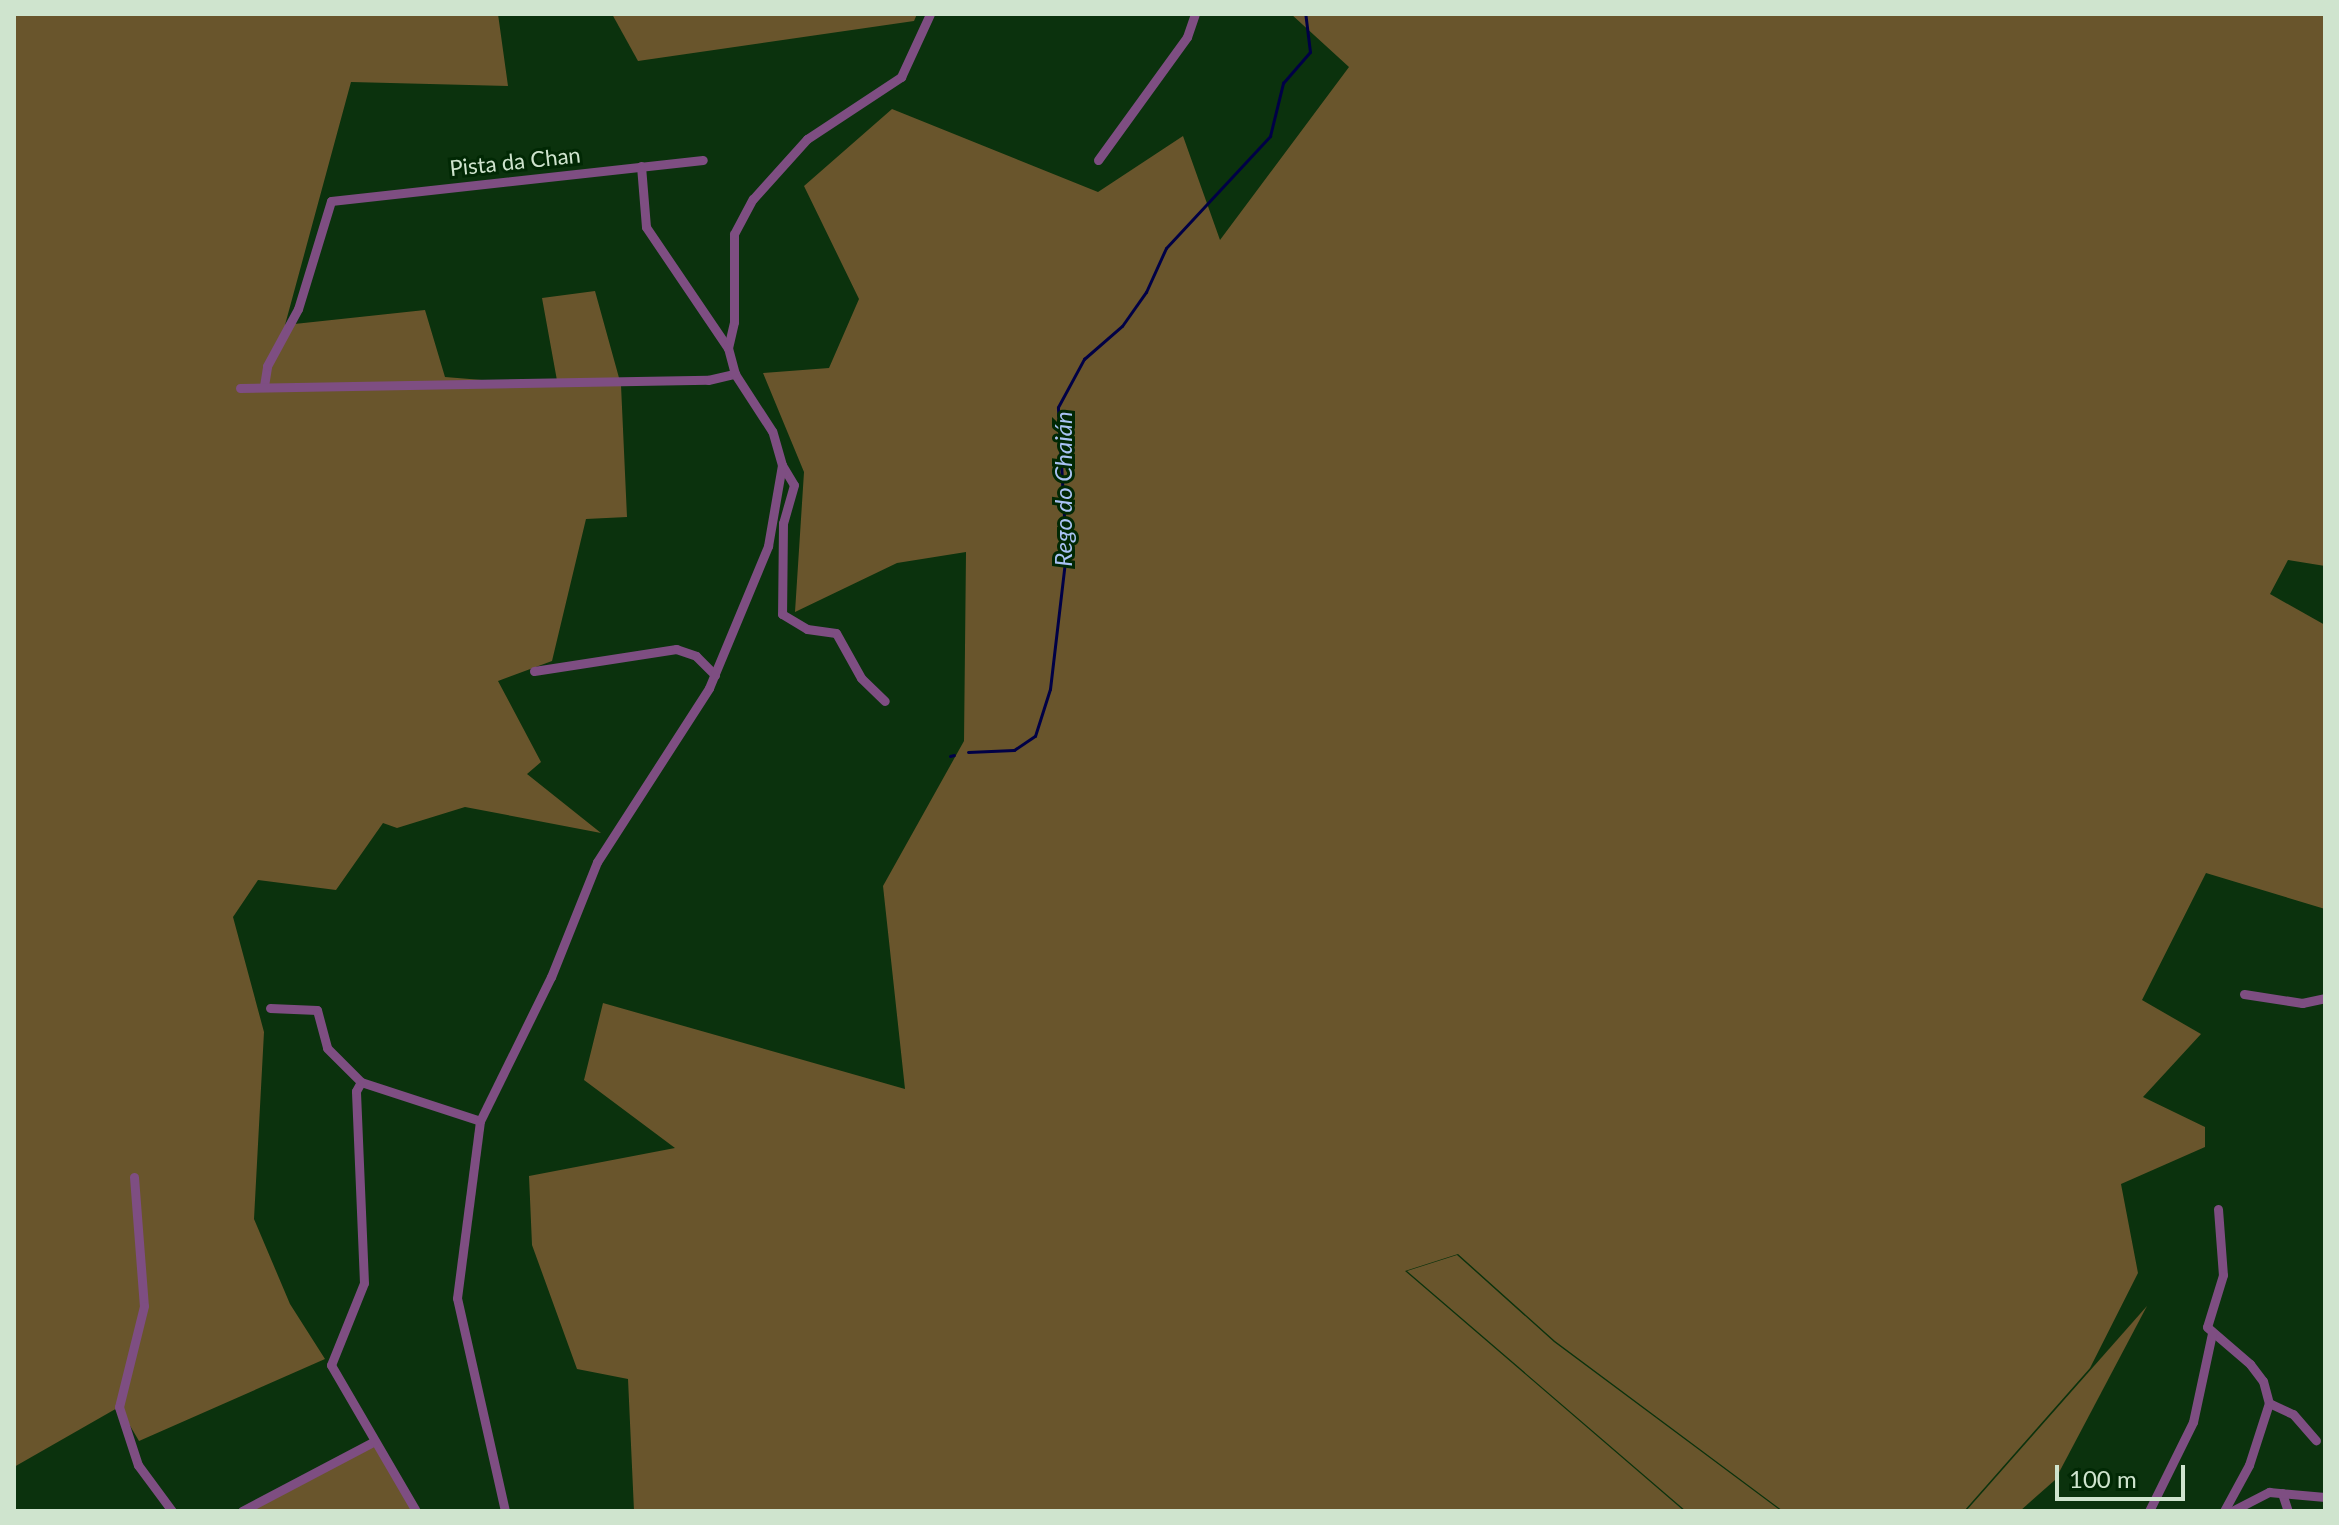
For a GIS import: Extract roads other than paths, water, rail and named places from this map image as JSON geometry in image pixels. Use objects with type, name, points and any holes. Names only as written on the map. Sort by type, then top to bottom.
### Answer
[{"type":"street","points":[[728,348],[734,322],[734,234],[742,216],[776,169],[807,139],[901,77],[930,14]]},
{"type":"street","points":[[1098,160],[1187,37],[1195,14]]},
{"type":"street","name":"Pista da Chan","points":[[264,386],[267,366],[298,309],[331,201],[703,160]]},
{"type":"street","points":[[641,166],[646,227],[728,348],[735,374],[772,431],[782,465],[794,485],[783,523],[782,614],[807,629],[836,633],[861,678],[885,701]]},
{"type":"street","points":[[240,388],[264,386],[276,391],[708,380],[735,374]]},
{"type":"street","points":[[505,1511],[457,1298],[480,1121],[551,977],[597,862],[715,675],[768,546],[782,465]]},
{"type":"street","points":[[534,671],[676,649],[696,656],[715,675]]},
{"type":"street","points":[[2244,994],[2302,1003],[2325,998]]},
{"type":"street","points":[[270,1008],[317,1010],[331,1055],[361,1082],[480,1121]]},
{"type":"street","points":[[361,1082],[353,1120],[363,1201],[364,1283],[331,1365],[373,1442],[416,1511]]},
{"type":"street","points":[[134,1177],[144,1306],[119,1407],[138,1465],[172,1511]]},
{"type":"street","points":[[2218,1209],[2223,1275],[2207,1321],[2212,1333],[2250,1364],[2263,1381],[2269,1403],[2249,1465],[2224,1511]]},
{"type":"street","points":[[2149,1511],[2193,1422],[2212,1333]]},
{"type":"street","points":[[2269,1403],[2293,1414],[2316,1440]]},
{"type":"street","points":[[242,1511],[373,1442]]},
{"type":"street","points":[[2232,1511],[2260,1493],[2325,1497]]},
{"type":"street","points":[[2282,1493],[2288,1511]]},
{"type":"waterway","name":"Rego do Chaián","points":[[968,752],[1014,750],[1035,736],[1050,689],[1066,552],[1058,407],[1084,359],[1122,326],[1146,292],[1166,248],[1270,136],[1283,83],[1310,52],[1305,14]]},
{"type":"waterway","name":"Rego do Chaián","points":[[950,756],[954,755]]}]
